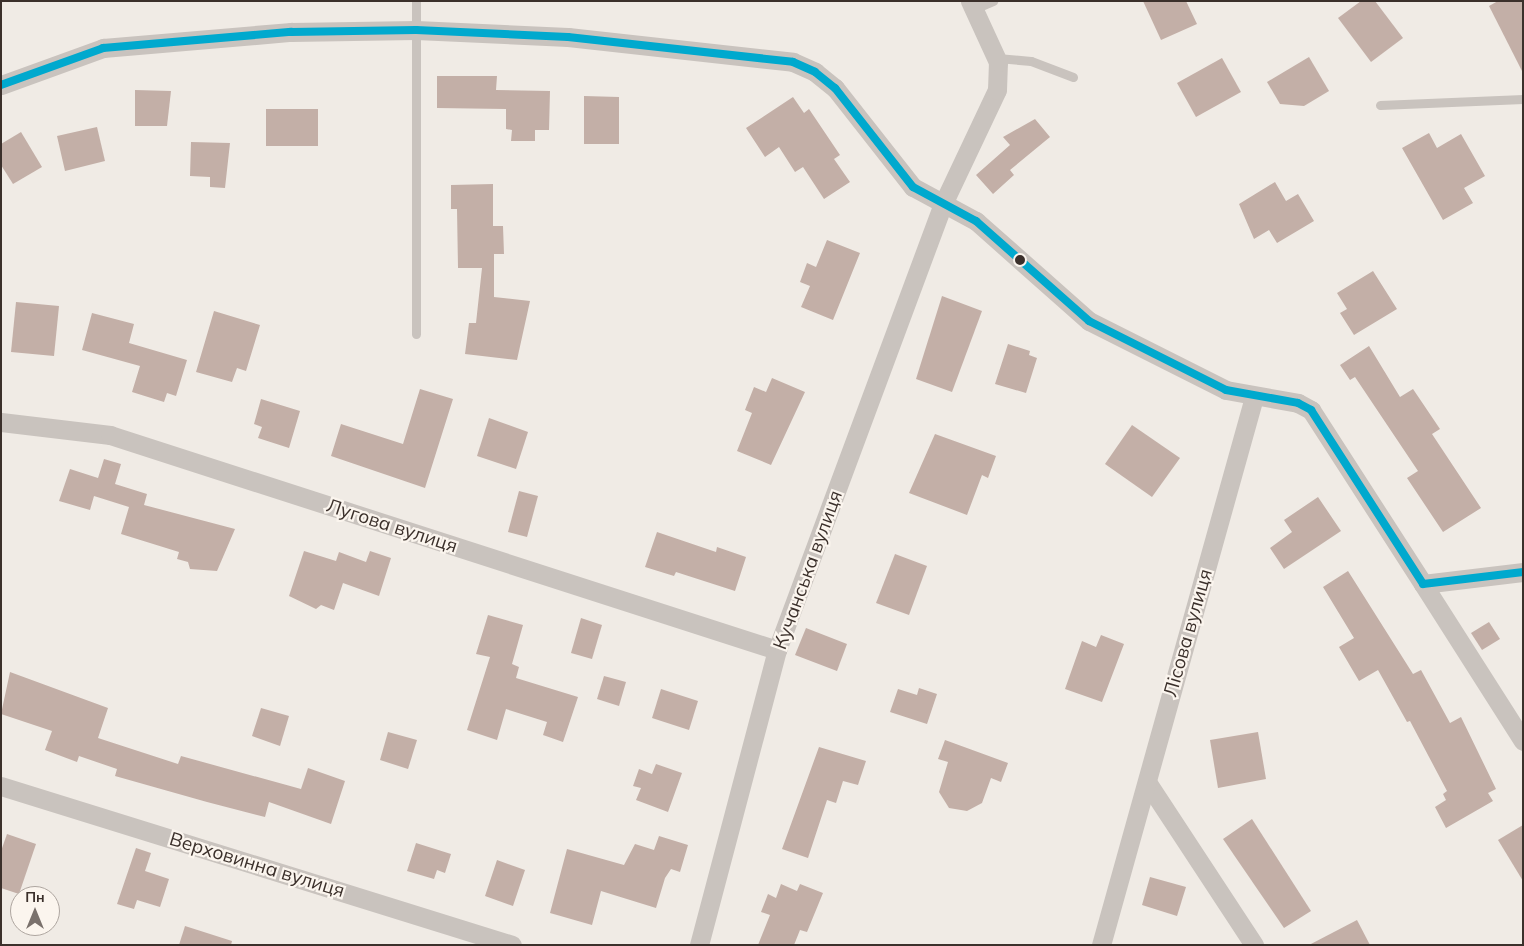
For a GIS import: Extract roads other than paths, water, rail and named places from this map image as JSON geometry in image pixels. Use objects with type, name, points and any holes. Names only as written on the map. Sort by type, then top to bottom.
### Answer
[{"type":"street","points":[[972,5],[997,58]]},
{"type":"street","points":[[1,85],[104,48],[171,39],[416,30],[568,37],[793,62],[815,72],[835,88],[913,186],[976,221],[1089,321],[1188,374],[1254,396],[1298,403],[1311,410],[1523,741]]},
{"type":"street","name":"Кучанська вулиця","points":[[699,945],[778,650],[943,204],[997,90],[997,58]]},
{"type":"street","name":"Лісова вулиця","points":[[1101,945],[1254,396]]},
{"type":"street","name":"Лугова вулиця","points":[[1,422],[110,435],[778,650]]},
{"type":"street","points":[[1423,584],[1523,572]]},
{"type":"street","points":[[1147,782],[1254,945]]},
{"type":"street","name":"Верховинна вулиця","points":[[1,786],[512,945]]},
{"type":"lane","points":[[416,1],[416,334]]},
{"type":"lane","points":[[972,5],[993,1]]},
{"type":"lane","points":[[997,58],[1031,61],[1073,77]]},
{"type":"lane","points":[[1380,105],[1523,99]]}]
